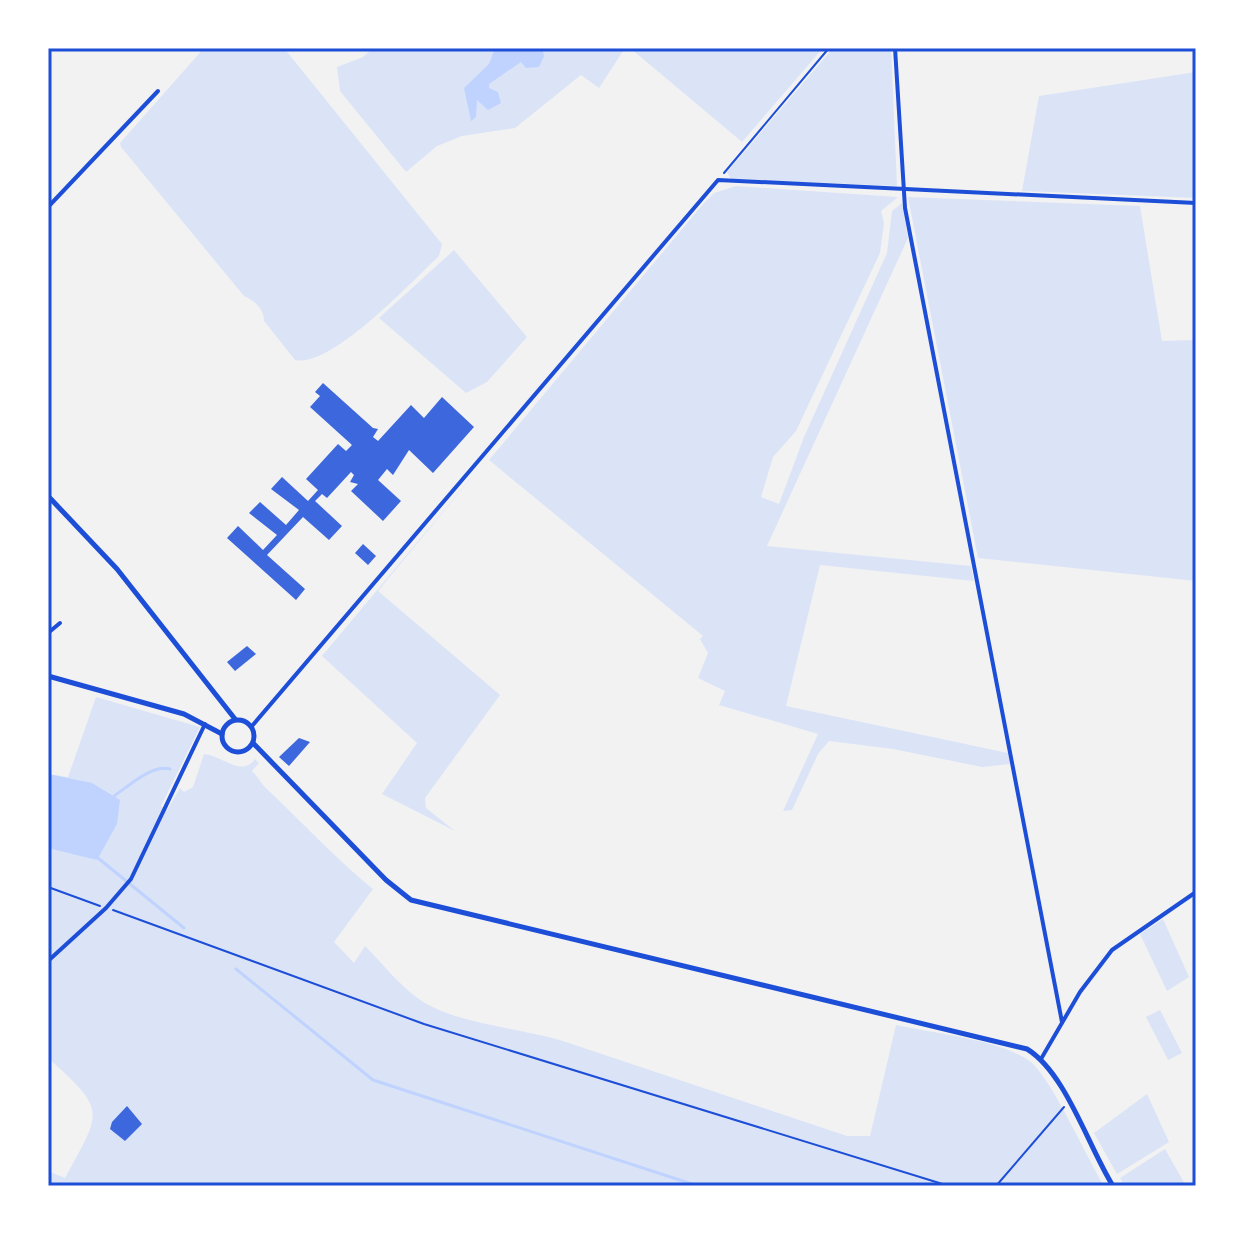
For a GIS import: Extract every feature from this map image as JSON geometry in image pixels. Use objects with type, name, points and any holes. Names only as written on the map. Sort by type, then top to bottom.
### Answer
[{"type":"main road","points":[[48,496],[117,569],[235,719],[252,726],[253,743],[386,880],[411,900],[1009,1042],[1041,1059],[1113,1186]]},
{"type":"main road","points":[[48,676],[176,711],[222,734]]},
{"type":"main road","points":[[235,719],[226,725],[222,734],[225,746],[233,751],[247,750],[253,743]]},
{"type":"street","points":[[895,48],[903,191],[1062,1022]]},
{"type":"street","points":[[48,207],[158,91]]},
{"type":"street","points":[[252,726],[718,180],[1196,203]]},
{"type":"street","points":[[48,633],[60,623]]},
{"type":"street","points":[[48,961],[106,908],[131,879],[205,724]]},
{"type":"street","points":[[1041,1059],[1062,1022],[1112,950],[1196,892]]},
{"type":"path","points":[[718,180],[829,48]]},
{"type":"path","points":[[48,887],[424,1024],[949,1186]]},
{"type":"path","points":[[996,1186],[1069,1104]]},
{"type":"shaded area","points":[[204,48],[284,48],[442,244],[439,256],[371,320],[329,351],[311,359],[295,360],[264,321],[258,306],[244,296],[121,147],[120,143]]},
{"type":"shaded area","points":[[373,48],[625,48],[599,88],[581,75],[515,128],[462,136],[437,146],[406,172],[340,91],[337,67],[363,57]]},
{"type":"shaded area","points":[[630,48],[823,48],[742,142]]},
{"type":"shaded area","points":[[833,48],[891,48],[897,186],[731,179],[727,172]]},
{"type":"shaded area","points":[[1196,72],[1196,198],[1022,191],[1039,96]]},
{"type":"shaded area","points":[[736,186],[898,197],[881,211],[884,223],[880,253],[796,431],[773,457],[761,497],[779,504],[804,437],[887,253],[892,211],[902,203],[908,238],[767,546],[971,566],[974,581],[820,565],[786,706],[1008,753],[1010,764],[982,767],[893,749],[829,741],[818,754],[792,810],[783,811],[818,734],[719,705],[725,691],[698,678],[708,653],[700,639],[703,636],[489,460],[703,204],[714,193]]},
{"type":"shaded area","points":[[908,197],[1140,206],[1162,341],[1196,340],[1196,581],[978,558]]},
{"type":"shaded area","points":[[454,250],[527,337],[487,382],[466,393],[379,318]]},
{"type":"shaded area","points":[[487,459],[378,591],[500,695],[425,798],[426,808],[455,831],[382,794],[417,743],[322,656]]},
{"type":"shaded area","points":[[96,697],[200,727],[161,806],[167,810],[180,788],[184,792],[193,787],[204,754],[237,766],[250,764],[255,759],[259,763],[252,771],[266,788],[373,889],[334,942],[354,963],[365,946],[405,987],[433,1007],[468,1019],[563,1041],[847,1136],[870,1136],[896,1025],[986,1043],[1020,1055],[1041,1073],[1104,1186],[48,1186],[48,1171],[65,1178],[86,1138],[92,1112],[81,1090],[48,1058],[48,774],[68,777]]},
{"type":"shaded area","points":[[1163,919],[1189,977],[1167,991],[1140,934]]},
{"type":"shaded area","points":[[1160,1010],[1182,1053],[1168,1060],[1146,1017]]},
{"type":"shaded area","points":[[1147,1094],[1169,1142],[1117,1174],[1094,1133]]},
{"type":"shaded area","points":[[1165,1149],[1186,1186],[1125,1186],[1120,1178]]},
{"type":"water","points":[[495,48],[542,48],[544,56],[539,67],[526,68],[521,62],[489,84],[489,88],[498,92],[501,103],[488,110],[477,100],[476,117],[471,121],[464,88],[489,64]]},
{"type":"water","points":[[48,774],[92,783],[120,800],[117,824],[97,860],[48,848]]},
{"type":"building","points":[[323,383],[373,428],[378,429],[373,437],[378,441],[411,405],[424,418],[442,397],[474,427],[433,473],[409,450],[393,475],[387,469],[378,480],[401,501],[383,521],[351,491],[358,484],[350,482],[354,475],[351,472],[327,498],[322,494],[315,501],[342,526],[329,540],[303,517],[267,555],[305,589],[296,600],[227,538],[238,526],[263,550],[277,535],[249,513],[260,502],[286,525],[299,510],[271,489],[282,477],[308,501],[318,490],[306,479],[338,444],[346,451],[352,445],[310,407],[320,396],[315,392]]},
{"type":"building","points":[[363,544],[376,556],[368,565],[355,553]]},
{"type":"building","points":[[247,646],[256,654],[235,671],[227,662]]},
{"type":"building","points":[[299,738],[310,742],[289,766],[279,757]]},
{"type":"building","points":[[127,1106],[142,1124],[125,1141],[110,1129],[112,1122]]},
{"type":"waterway","points":[[114,796],[148,773],[170,769]]},
{"type":"waterway","points":[[98,858],[184,928]]},
{"type":"waterway","points":[[236,969],[373,1080],[698,1186]]}]
